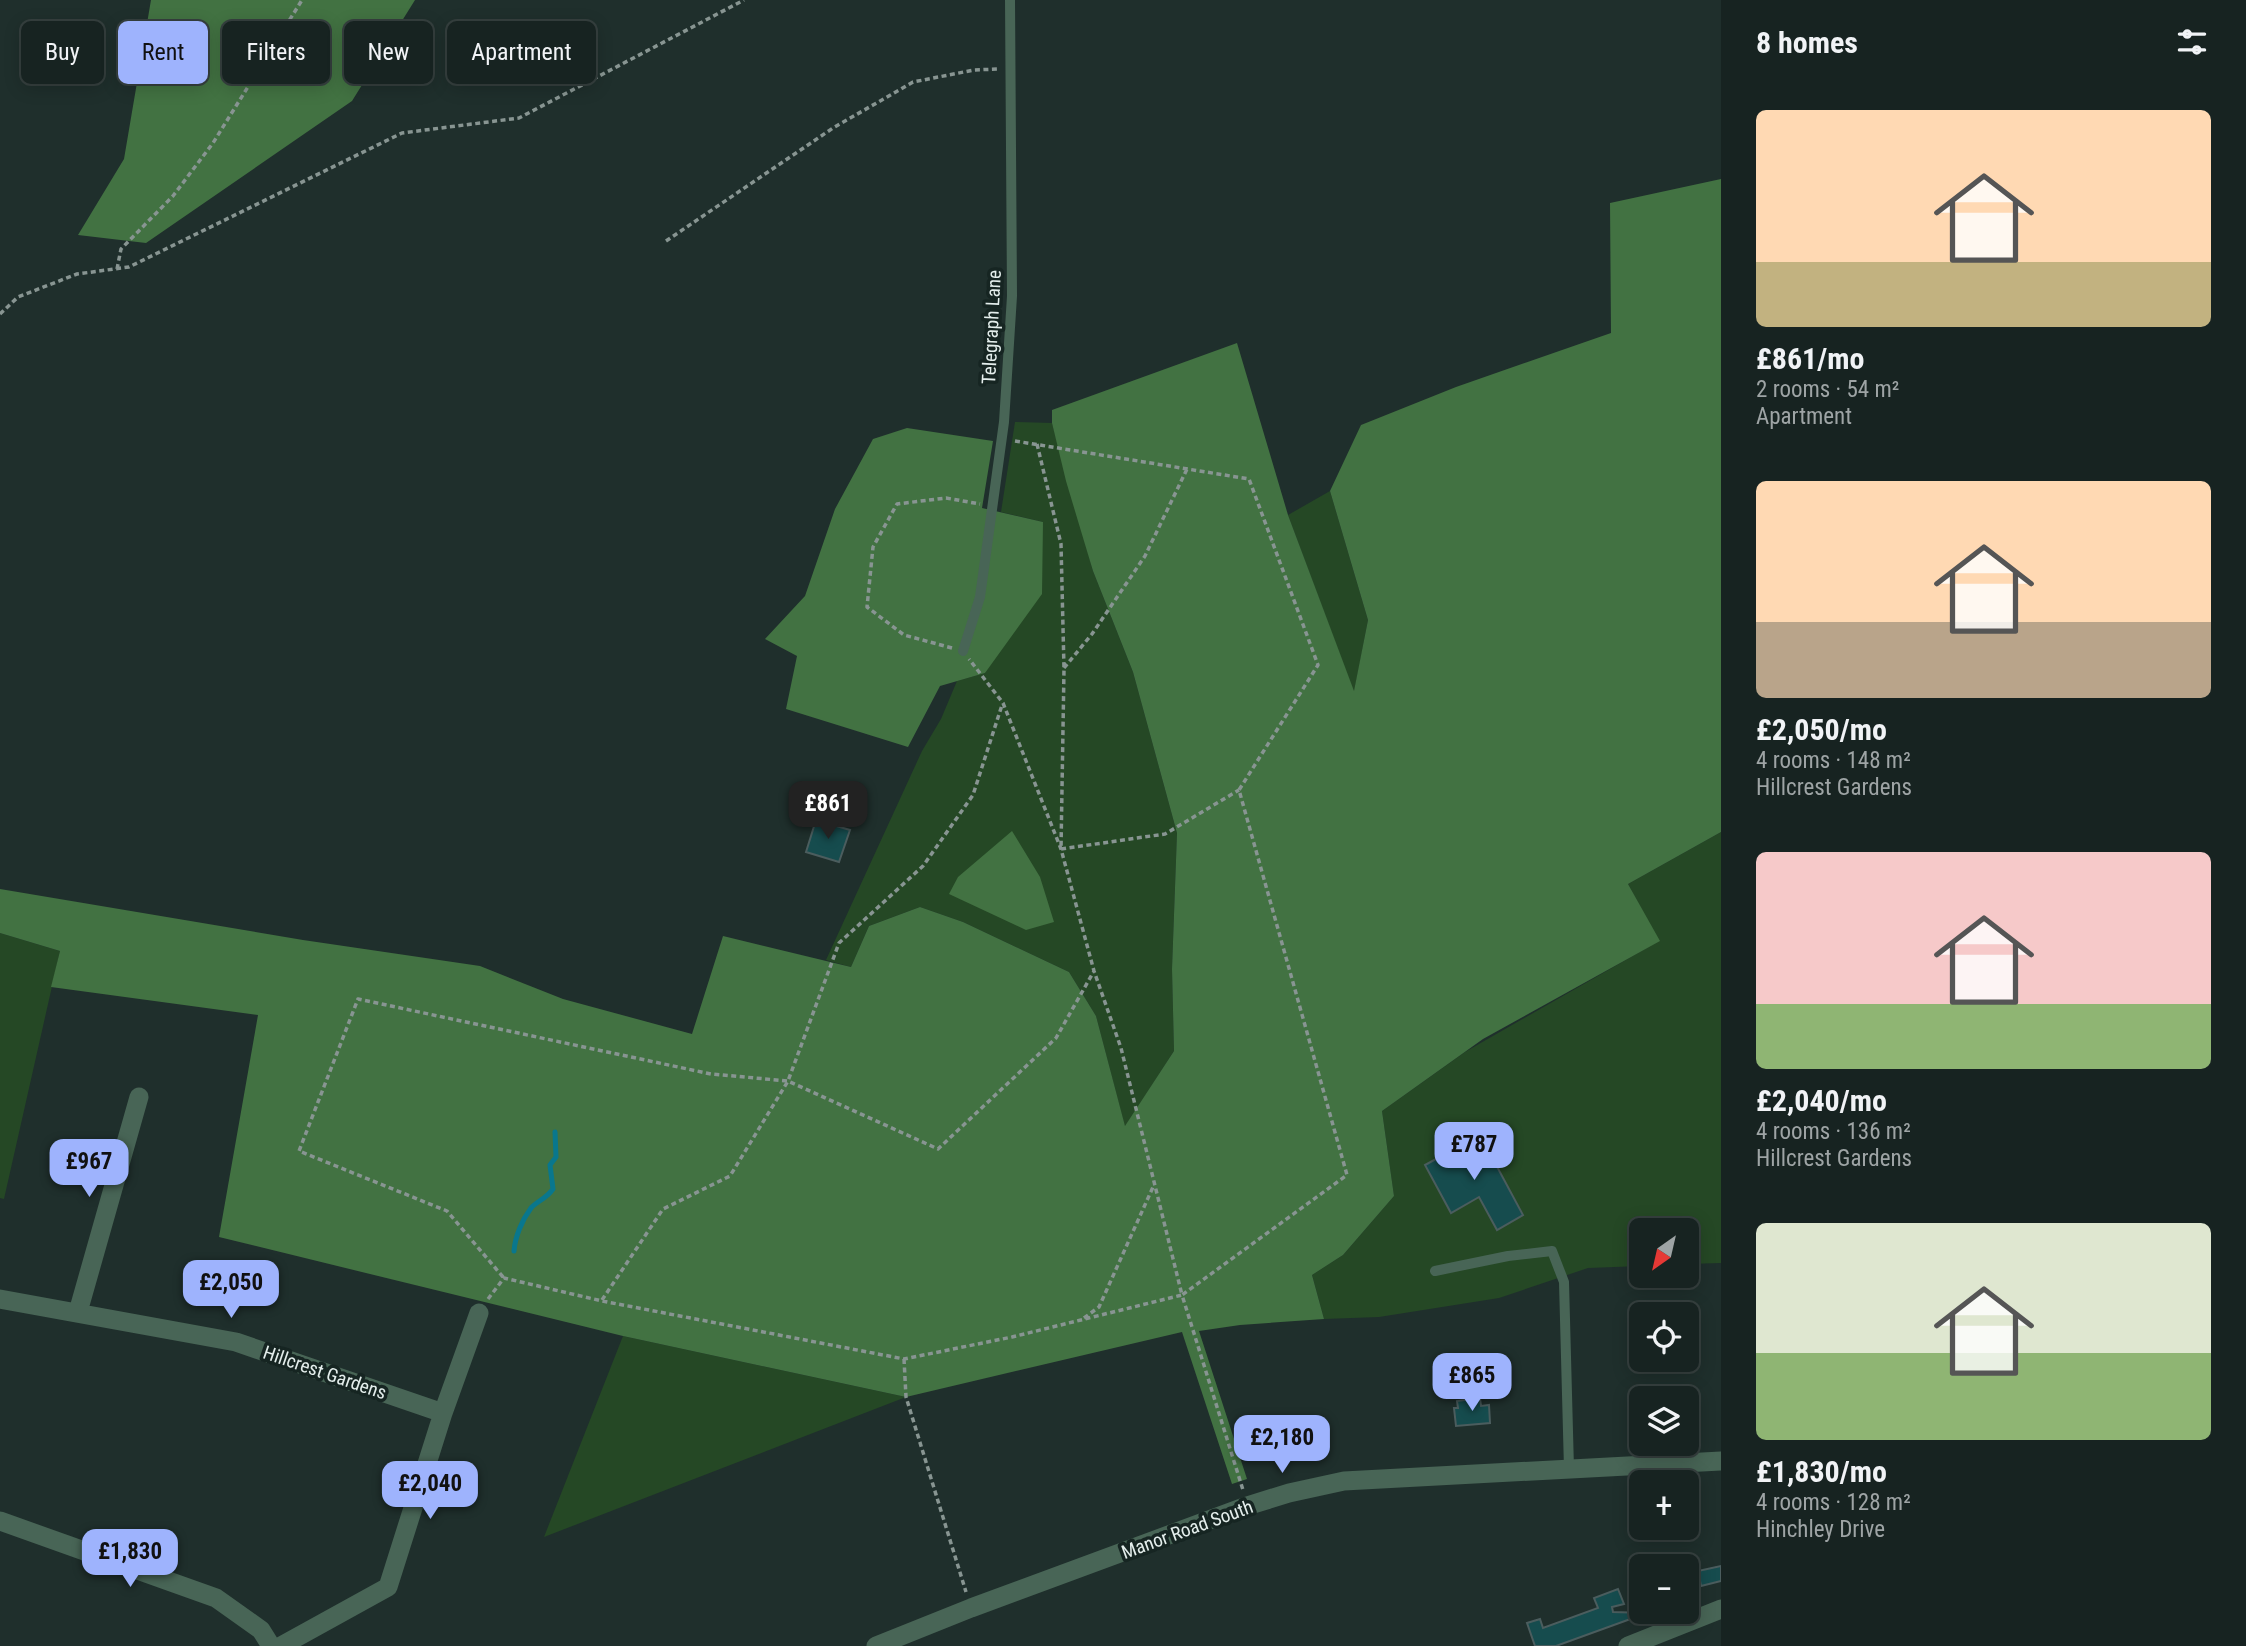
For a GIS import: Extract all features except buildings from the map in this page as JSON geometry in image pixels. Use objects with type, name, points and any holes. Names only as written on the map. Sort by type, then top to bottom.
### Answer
[{"type":"street","points":[[78,1312],[139,1097]]},
{"type":"street","name":"Hillcrest Gardens","points":[[0,1298],[236,1342],[443,1413]]},
{"type":"street","points":[[281,1646],[388,1587],[478,1312]]},
{"type":"street","name":"Manor Road South","points":[[876,1646],[971,1608],[1289,1493],[1344,1481],[1721,1461]]},
{"type":"street","points":[[0,1521],[216,1598],[261,1630],[271,1646]]},
{"type":"street","points":[[1628,1646],[1721,1609]]},
{"type":"lane","name":"Telegraph Lane","points":[[963,651],[980,597],[1002,439],[1012,296],[1010,0]]},
{"type":"lane","points":[[1435,1271],[1508,1256],[1552,1251],[1564,1282],[1569,1469]]},
{"type":"path","points":[[117,269],[121,249],[173,196],[213,143],[302,0]]},
{"type":"path","points":[[0,314],[18,297],[77,274],[129,267],[402,134],[519,118],[744,0]]},
{"type":"path","points":[[666,241],[833,128],[914,82],[974,70],[1010,68]]},
{"type":"path","points":[[1002,439],[1249,479],[1318,665],[1238,790],[1166,834],[1061,849]]},
{"type":"path","points":[[1037,444],[1061,544],[1064,669],[1061,849]]},
{"type":"path","points":[[1064,669],[1092,634],[1145,556],[1187,468]]},
{"type":"path","points":[[992,506],[946,498],[897,504],[873,547],[867,607],[904,635],[963,651],[1003,703],[1061,849],[1094,971],[1121,1048],[1182,1295],[1247,1506]]},
{"type":"path","points":[[602,1301],[663,1209],[730,1176],[788,1081],[839,943],[923,866],[973,795],[1003,703]]},
{"type":"path","points":[[1094,971],[1056,1038],[938,1149],[788,1081],[711,1074],[358,999],[299,1151],[447,1211],[504,1278],[602,1301],[904,1359],[1079,1321],[1182,1295],[1348,1175],[1238,790]]},
{"type":"path","points":[[1079,1321],[1100,1307],[1153,1185]]},
{"type":"path","points":[[478,1312],[504,1278]]},
{"type":"path","points":[[904,1359],[906,1397],[971,1608]]},
{"type":"green space","points":[[151,0],[415,0],[402,21],[344,21],[344,84],[363,84],[352,101],[146,243],[78,235],[124,159],[137,84],[208,84],[208,21],[147,21]]},
{"type":"green space","points":[[1721,179],[1721,832],[1628,884],[1660,941],[1483,1039],[1382,1111],[1394,1196],[1343,1255],[1312,1275],[1324,1319],[1199,1331],[1247,1479],[1232,1484],[1182,1332],[906,1397],[623,1336],[219,1237],[258,1015],[51,987],[60,951],[0,933],[0,889],[303,940],[480,966],[563,999],[692,1034],[723,936],[851,967],[869,926],[920,907],[963,922],[1069,972],[1096,1016],[1125,1126],[1174,1051],[1172,969],[1177,833],[1133,672],[1093,571],[1066,481],[1052,423],[1052,410],[1237,343],[1288,515],[1354,691],[1368,620],[1330,491],[1361,425],[1456,387],[1611,333],[1610,203]]},
{"type":"green space","points":[[1015,422],[1052,423],[1093,571],[1133,672],[1177,833],[1172,969],[1174,1051],[1125,1127],[1096,1016],[1069,972],[963,922],[920,907],[869,926],[851,967],[826,960],[957,681],[985,673],[1043,522],[1001,512]]},
{"type":"green space","points":[[907,428],[993,441],[982,508],[1043,522],[1042,594],[985,673],[940,686],[908,747],[786,709],[797,656],[765,639],[805,596],[835,509],[873,439]]},
{"type":"green space","points":[[1330,491],[1368,620],[1354,693],[1288,515]]},
{"type":"green space","points":[[1012,831],[1040,877],[1054,922],[1026,930],[949,894],[958,877]]},
{"type":"green space","points":[[1721,832],[1721,1263],[1699,1264],[1699,1218],[1629,1218],[1629,1266],[1588,1268],[1499,1298],[1379,1317],[1324,1319],[1312,1275],[1343,1255],[1394,1196],[1382,1111],[1465,1052],[1659,941],[1628,884]]},
{"type":"green space","points":[[0,933],[60,951],[4,1199],[0,1198]]},
{"type":"green space","points":[[623,1336],[906,1397],[544,1537]]},
{"type":"waterway","points":[[514,1251],[517,1234],[528,1213],[553,1189],[550,1165],[556,1157],[555,1132]]}]
